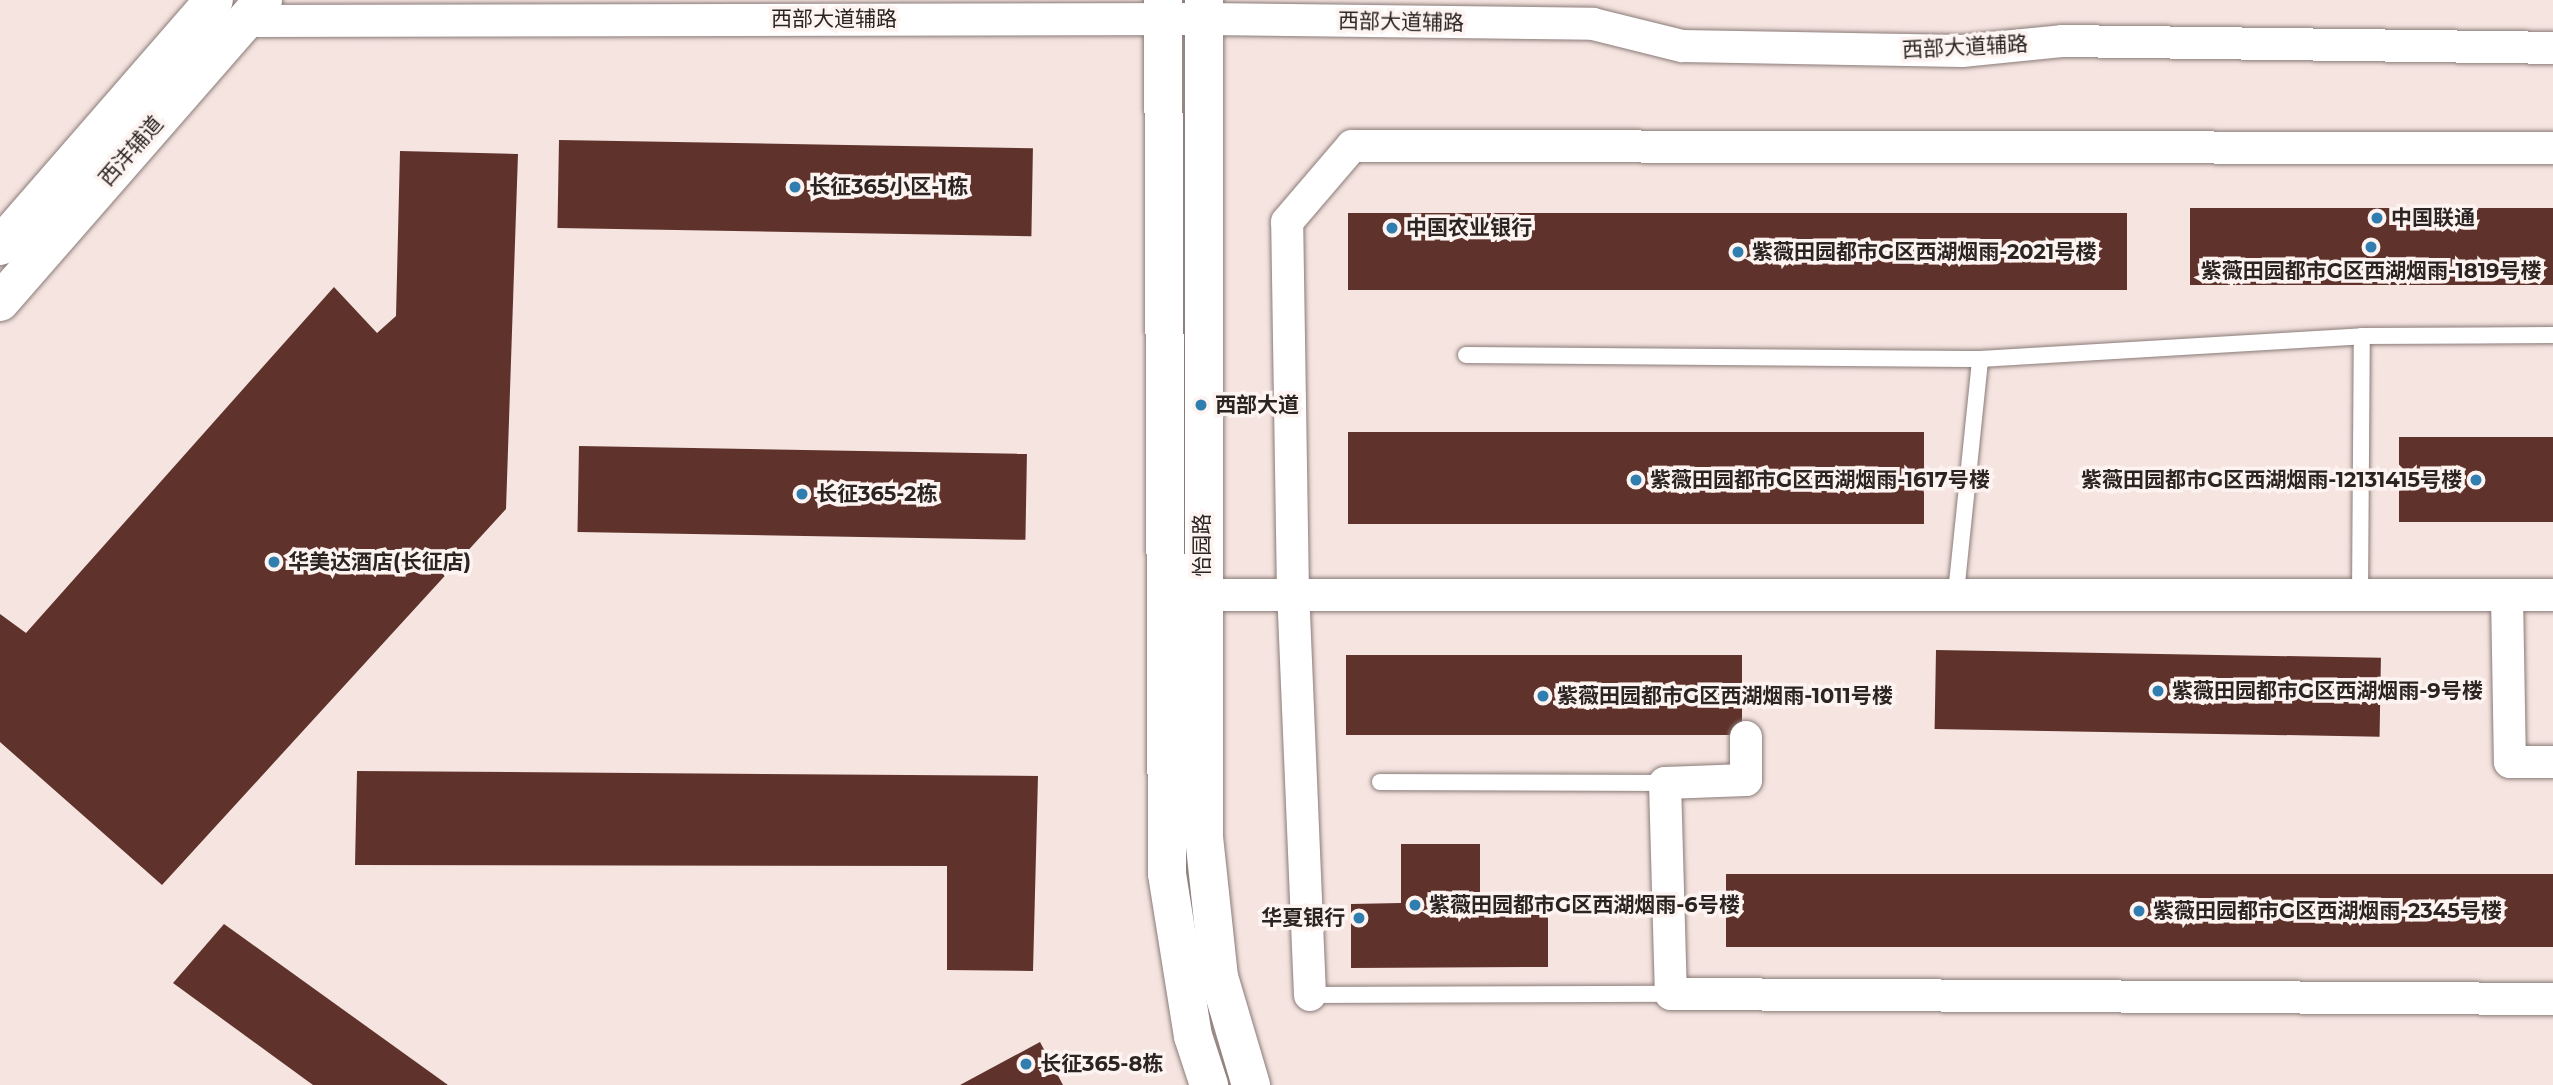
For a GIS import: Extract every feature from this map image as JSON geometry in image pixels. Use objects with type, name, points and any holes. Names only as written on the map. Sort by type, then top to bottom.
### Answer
[{"type":"street","name":"西沣辅道","points":[[0,246],[214,0]]},
{"type":"street","name":"怡园路","points":[[1164,9],[1167,874],[1193,1035],[1209,1085]]},
{"type":"street","name":"西部大道辅路","points":[[254,10],[1203,9],[1593,24],[1696,46],[1962,51],[2063,41],[2553,48]]},
{"type":"street","name":"怡园路","points":[[1203,9],[1202,594],[1209,915],[1251,1085]]},
{"type":"street","name":"西沣辅道","points":[[0,302],[254,10]]},
{"type":"street","points":[[1310,995],[1293,594],[1287,222],[1352,146],[2553,148]]},
{"type":"street","points":[[1202,594],[2553,595]]},
{"type":"street","points":[[2507,594],[2510,762],[2553,762]]},
{"type":"street","points":[[1745,737],[1745,780],[1665,783],[1671,994],[2553,999]]},
{"type":"lane","points":[[1466,355],[1980,359],[2362,336],[2553,335]]},
{"type":"lane","points":[[2360,594],[2362,336]]},
{"type":"lane","points":[[1956,593],[1980,359]]},
{"type":"lane","points":[[1380,782],[1665,783]]},
{"type":"lane","points":[[1310,995],[1671,994]]},
{"type":"building","name":"长征365小区-1栋","points":[[559,140],[1033,148],[1031,236],[557,228]]},
{"type":"building","name":"华美达酒店(长征店)","points":[[400,151],[518,154],[506,509],[162,885],[0,742],[0,614],[26,633],[334,287],[377,333],[396,316]]},
{"type":"building","name":"紫薇田园都市G区西湖烟雨-1819号楼","points":[[2190,208],[2553,208],[2553,285],[2190,285]]},
{"type":"building","name":"紫薇田园都市G区西湖烟雨-2021号楼","points":[[1348,213],[2127,213],[2127,290],[1348,290]]},
{"type":"building","name":"紫薇田园都市G区西湖烟雨-1617号楼","points":[[1348,432],[1924,432],[1924,524],[1348,524]]},
{"type":"building","name":"紫薇田园都市G区西湖烟雨-12131415号楼","points":[[2399,437],[2553,437],[2553,522],[2399,522]]},
{"type":"building","name":"长征365-2栋","points":[[579,446],[1027,454],[1025,540],[577,532]]},
{"type":"building","name":"紫薇田园都市G区西湖烟雨-9号楼","points":[[1936,650],[2381,658],[2380,737],[1935,729]]},
{"type":"building","name":"紫薇田园都市G区西湖烟雨-1011号楼","points":[[1346,655],[1742,655],[1742,735],[1346,735]]},
{"type":"building","points":[[357,771],[1038,776],[1033,971],[947,970],[947,866],[355,865]]},
{"type":"building","name":"紫薇田园都市G区西湖烟雨-6号楼","points":[[1401,844],[1480,844],[1480,908],[1548,907],[1548,967],[1351,968],[1351,904],[1401,903]]},
{"type":"building","name":"紫薇田园都市G区西湖烟雨-2345号楼","points":[[1726,874],[2553,874],[2553,947],[1726,947]]},
{"type":"building","points":[[224,924],[448,1085],[313,1085],[173,983]]},
{"type":"building","name":"长征365-8栋","points":[[1040,1042],[1063,1085],[960,1085]]},
{"type":"place","name":"长征365小区-1栋","points":[[795,187]]},
{"type":"place","name":"中国联通","points":[[2377,218]]},
{"type":"place","name":"中国农业银行","points":[[1392,228]]},
{"type":"place","name":"紫薇田园都市G区西湖烟雨-1819号楼","points":[[2371,247]]},
{"type":"place","name":"紫薇田园都市G区西湖烟雨-2021号楼","points":[[1738,252]]},
{"type":"place","name":"西部大道","points":[[1201,405]]},
{"type":"place","name":"紫薇田园都市G区西湖烟雨-1617号楼","points":[[1636,480]]},
{"type":"place","name":"紫薇田园都市G区西湖烟雨-12131415号楼","points":[[2476,480]]},
{"type":"place","name":"长征365-2栋","points":[[802,494]]},
{"type":"place","name":"华美达酒店(长征店)","points":[[274,562]]},
{"type":"place","name":"紫薇田园都市G区西湖烟雨-9号楼","points":[[2158,691]]},
{"type":"place","name":"紫薇田园都市G区西湖烟雨-1011号楼","points":[[1543,696]]},
{"type":"place","name":"紫薇田园都市G区西湖烟雨-6号楼","points":[[1415,905]]},
{"type":"place","name":"紫薇田园都市G区西湖烟雨-2345号楼","points":[[2139,911]]},
{"type":"place","name":"华夏银行","points":[[1359,918]]},
{"type":"place","name":"长征365-8栋","points":[[1026,1064]]}]
